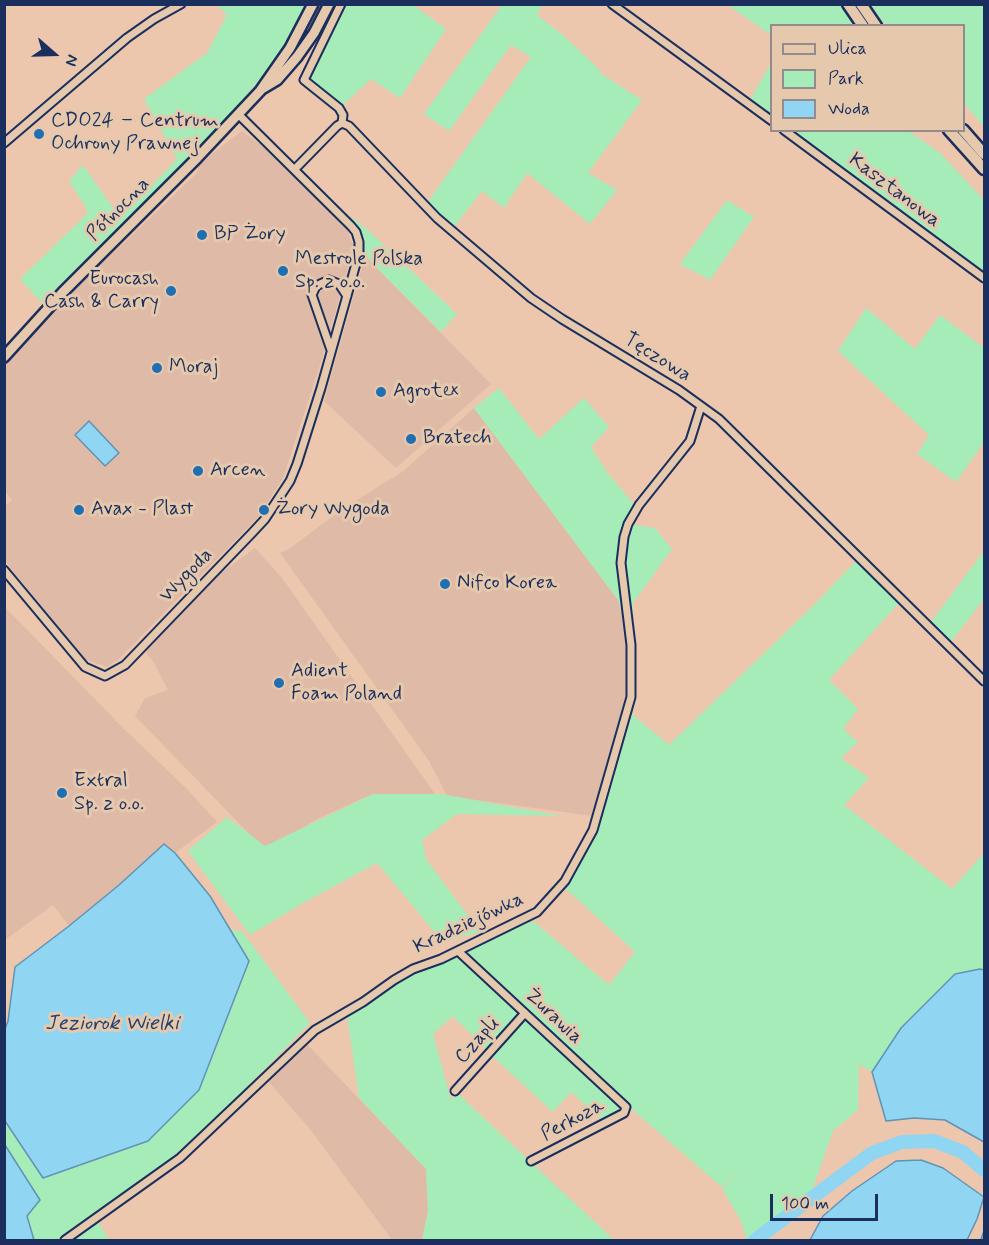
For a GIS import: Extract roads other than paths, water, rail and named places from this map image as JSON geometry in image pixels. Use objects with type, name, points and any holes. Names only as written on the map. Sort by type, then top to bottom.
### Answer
[{"type":"highway","points":[[848,4],[861,24]]},
{"type":"highway","points":[[861,4],[875,24]]},
{"type":"highway","points":[[951,132],[984,170]]},
{"type":"highway","points":[[965,132],[984,154]]},
{"type":"main road","name":"Północna","points":[[4,357],[63,292],[260,91],[290,48],[313,4]]},
{"type":"main road","name":"Północna","points":[[260,91],[277,80],[297,57],[314,33],[329,4]]},
{"type":"street","name":"Tęczowa","points":[[341,4],[304,80],[339,108],[343,115],[342,123],[349,126],[437,218],[529,296],[562,319],[679,390],[719,419],[984,681]]},
{"type":"street","points":[[612,4],[770,120]]},
{"type":"street","points":[[4,143],[127,38],[178,5]]},
{"type":"street","name":"Wygoda","points":[[4,570],[85,667],[105,676],[125,665],[252,533],[279,499],[297,464],[359,253],[356,232],[238,114]]},
{"type":"street","points":[[295,170],[342,123]]},
{"type":"street","name":"Kasztanowa","points":[[787,132],[984,278]]},
{"type":"street","points":[[331,351],[312,295],[316,286],[329,280],[339,284],[347,296]]},
{"type":"street","name":"Kradziejówka","points":[[65,1240],[180,1158],[315,1030],[363,1002],[404,974],[458,951],[537,912],[565,881],[593,830],[631,697],[631,645],[621,563],[624,537],[628,524],[639,505],[690,441],[701,406]]},
{"type":"street","name":"Żurawia","points":[[458,951],[627,1107]]},
{"type":"street","name":"Czapli","points":[[454,1091],[525,1013]]},
{"type":"street","name":"Perkoza","points":[[531,1161],[624,1113],[627,1107]]},
{"type":"water","points":[[89,421],[119,453],[105,466],[75,435]]},
{"type":"water","name":"Jeziorok Wielki","points":[[164,844],[175,853],[210,896],[249,961],[199,1090],[148,1141],[43,1178],[5,1121],[5,1029],[15,967],[119,885]]},
{"type":"water","points":[[984,970],[984,1142],[945,1120],[914,1118],[886,1121],[872,1072],[901,1028],[955,974]]},
{"type":"water","points":[[5,1145],[40,1200],[27,1216],[34,1240],[5,1240]]},
{"type":"water","points":[[921,1160],[943,1168],[984,1197],[967,1240],[810,1240],[823,1216],[852,1191],[896,1161]]},
{"type":"waterway","points":[[755,1240],[872,1153],[902,1142],[934,1141],[963,1152],[984,1170]]},
{"type":"waterway","points":[[981,1240],[984,1231]]},
{"type":"waterway","points":[[764,1240],[765,1233]]},
{"type":"place","name":"CDO24 – Centrum Ochrony Prawnej","points":[[39,134]]},
{"type":"place","name":"BP Żory","points":[[202,235]]},
{"type":"place","name":"Mestrole Polska Sp. z o.o.","points":[[283,271]]},
{"type":"place","name":"Eurocash Cash & Carry","points":[[171,291]]},
{"type":"place","name":"Moraj","points":[[157,368]]},
{"type":"place","name":"Agrotex","points":[[381,392]]},
{"type":"place","name":"Bratech","points":[[411,439]]},
{"type":"place","name":"Arcen","points":[[198,471]]},
{"type":"place","name":"Avax - Plast","points":[[79,510]]},
{"type":"place","name":"Żory Wygoda","points":[[264,510]]},
{"type":"place","name":"Nifco Korea","points":[[445,584]]},
{"type":"place","name":"Adient Foam Poland","points":[[279,683]]},
{"type":"place","name":"Extral Sp. z o.o.","points":[[62,793]]}]
